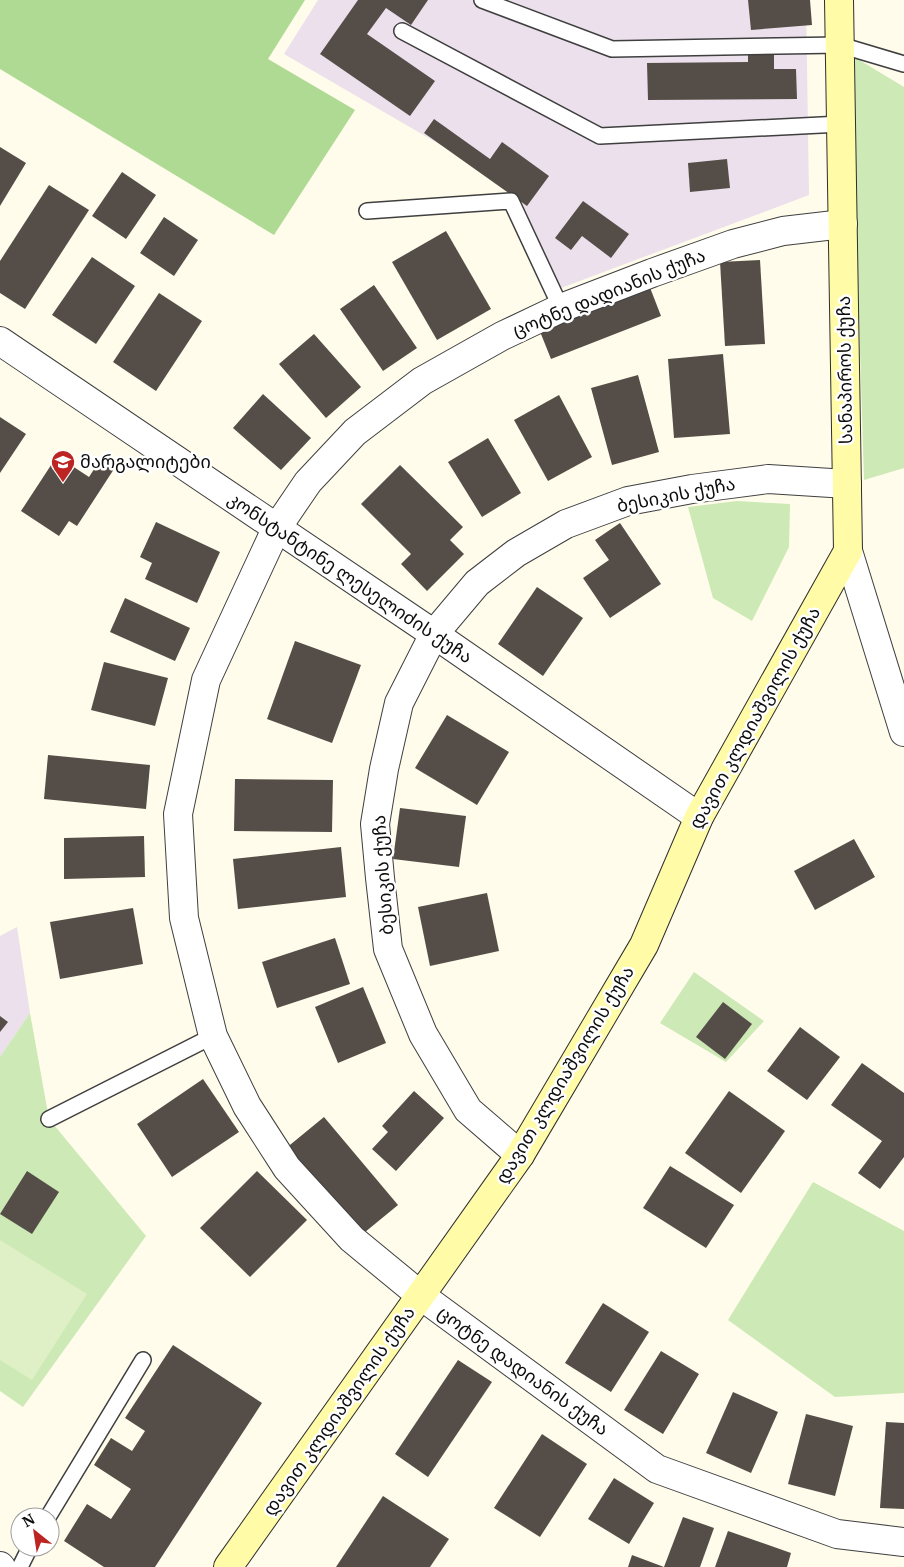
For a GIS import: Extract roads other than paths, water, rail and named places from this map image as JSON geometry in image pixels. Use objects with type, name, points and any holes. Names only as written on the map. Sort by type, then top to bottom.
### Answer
[{"type":"main road","name":"სანაპიროს ქუჩა","points":[[839,0],[848,551]]},
{"type":"main road","name":"დავით კლდიაშვილის ქუჩა","points":[[228,1567],[520,1154],[644,945],[698,817],[848,551]]},
{"type":"street","name":"ცოტნე დადიანის ქუჩა","points":[[843,224],[783,231],[733,244],[561,308],[502,336],[422,381],[355,432],[308,482],[276,528],[206,680],[178,814],[184,918],[213,1036],[247,1106],[287,1168],[352,1239],[420,1295],[657,1469],[837,1534],[904,1542]]},
{"type":"street","name":"კონსტანტინე ლესელიძის ქუჩა","points":[[0,342],[434,634],[698,817]]},
{"type":"street","name":"ბესიკის ქუჩა","points":[[520,1154],[468,1110],[423,1034],[388,949],[376,824],[384,769],[400,703],[434,634],[477,583],[516,553],[566,524],[628,501],[692,489],[768,479],[847,484]]},
{"type":"street","name":"სანაპიროს ქუჩა","points":[[848,551],[904,732]]},
{"type":"lane","points":[[482,0],[612,49],[840,44],[904,64]]},
{"type":"lane","points":[[402,31],[600,136],[841,124]]},
{"type":"lane","points":[[367,211],[511,201],[561,308]]},
{"type":"lane","points":[[49,1119],[213,1036]]},
{"type":"lane","points":[[54,1507],[143,1360]]},
{"type":"place","name":"მარგალიტები","points":[[63,483]]}]
